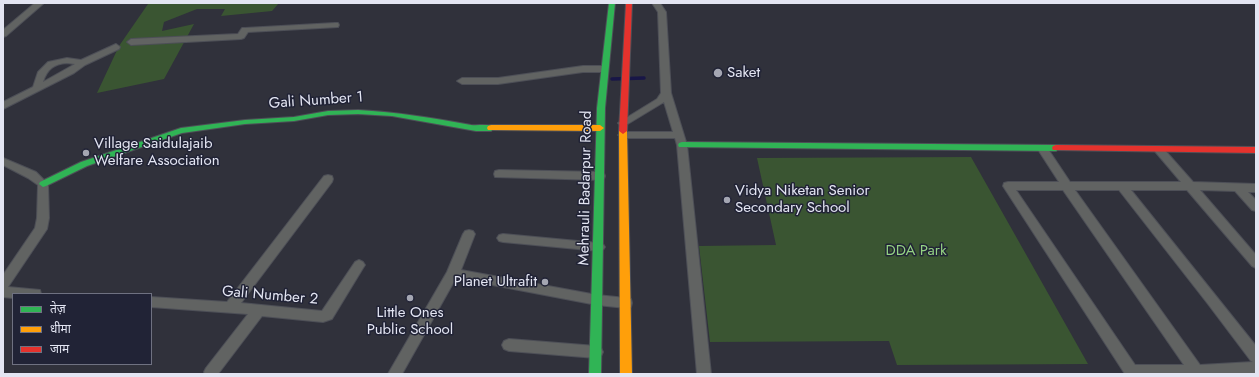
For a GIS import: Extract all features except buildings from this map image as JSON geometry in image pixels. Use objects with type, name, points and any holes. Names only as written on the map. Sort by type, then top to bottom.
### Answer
[{"type":"street","points":[[3,34],[40,3]]},
{"type":"street","name":"Mehrauli Badarpur Road","points":[[595,374],[599,247],[600,128],[604,70],[612,3]]},
{"type":"street","points":[[626,374],[623,123],[629,3]]},
{"type":"street","points":[[656,3],[662,12],[666,93],[680,140],[704,374]]},
{"type":"street","points":[[131,42],[241,36],[245,30],[335,25]]},
{"type":"street","points":[[3,106],[82,63],[116,47]]},
{"type":"street","points":[[38,88],[43,70],[51,63],[63,61],[82,63]]},
{"type":"street","points":[[462,80],[498,81],[583,70],[604,70]]},
{"type":"street","points":[[623,123],[660,100],[666,93]]},
{"type":"street","name":"Gali Number 1","points":[[43,184],[84,164],[181,131],[245,122],[294,119],[328,113],[358,112],[392,114],[476,128],[600,128]]},
{"type":"street","points":[[623,136],[680,140],[1042,148],[1256,150]]},
{"type":"street","points":[[1042,148],[1066,186],[1196,371]]},
{"type":"street","points":[[1158,149],[1256,263]]},
{"type":"street","points":[[3,161],[32,175],[43,184],[43,218],[41,230],[3,285]]},
{"type":"street","points":[[499,174],[600,176]]},
{"type":"street","points":[[230,308],[328,179]]},
{"type":"street","points":[[1256,188],[1189,186],[1008,186],[1131,371],[1196,371],[1256,368]]},
{"type":"street","points":[[1122,186],[1213,300],[1256,357]]},
{"type":"street","points":[[1238,187],[1256,207]]},
{"type":"street","points":[[395,374],[453,273],[469,234]]},
{"type":"street","points":[[503,238],[599,247]]},
{"type":"street","name":"Gali Number 2","points":[[152,302],[259,310],[323,317],[327,315],[359,265]]},
{"type":"street","points":[[453,273],[597,300],[626,302]]},
{"type":"street","points":[[3,292],[19,293]]},
{"type":"street","points":[[211,372],[259,310]]},
{"type":"street","points":[[509,345],[596,352]]},
{"type":"green space","points":[[279,3],[272,11],[221,16],[225,9],[197,9],[164,22],[162,31],[194,24],[164,79],[97,93],[119,46],[148,4]]},
{"type":"green space","name":"DDA Park","points":[[971,157],[1088,364],[897,365],[889,341],[710,342],[699,246],[776,245],[757,158]]},
{"type":"waterway","points":[[612,79],[644,78]]},
{"type":"traffic: fast","points":[[595,374],[601,108],[612,3]]},
{"type":"traffic: fast","points":[[43,184],[84,164],[181,131],[245,122],[294,119],[328,113],[358,112],[392,114],[476,128],[491,128]]},
{"type":"traffic: fast","points":[[682,145],[1056,148]]},
{"type":"traffic: slow","points":[[491,128],[600,128]]},
{"type":"traffic: slow","points":[[623,131],[626,374]]},
{"type":"traffic: jam","points":[[623,131],[629,3]]},
{"type":"traffic: jam","points":[[1056,148],[1256,150]]},
{"type":"place","name":"Saket","points":[[718,73]]},
{"type":"place","name":"Village Saidulajaib Welfare Association","points":[[86,153]]},
{"type":"place","name":"Vidya Niketan Senior Secondary School","points":[[727,200]]},
{"type":"place","name":"Planet Ultrafit","points":[[545,282]]},
{"type":"place","name":"Little Ones Public School","points":[[410,298]]}]
